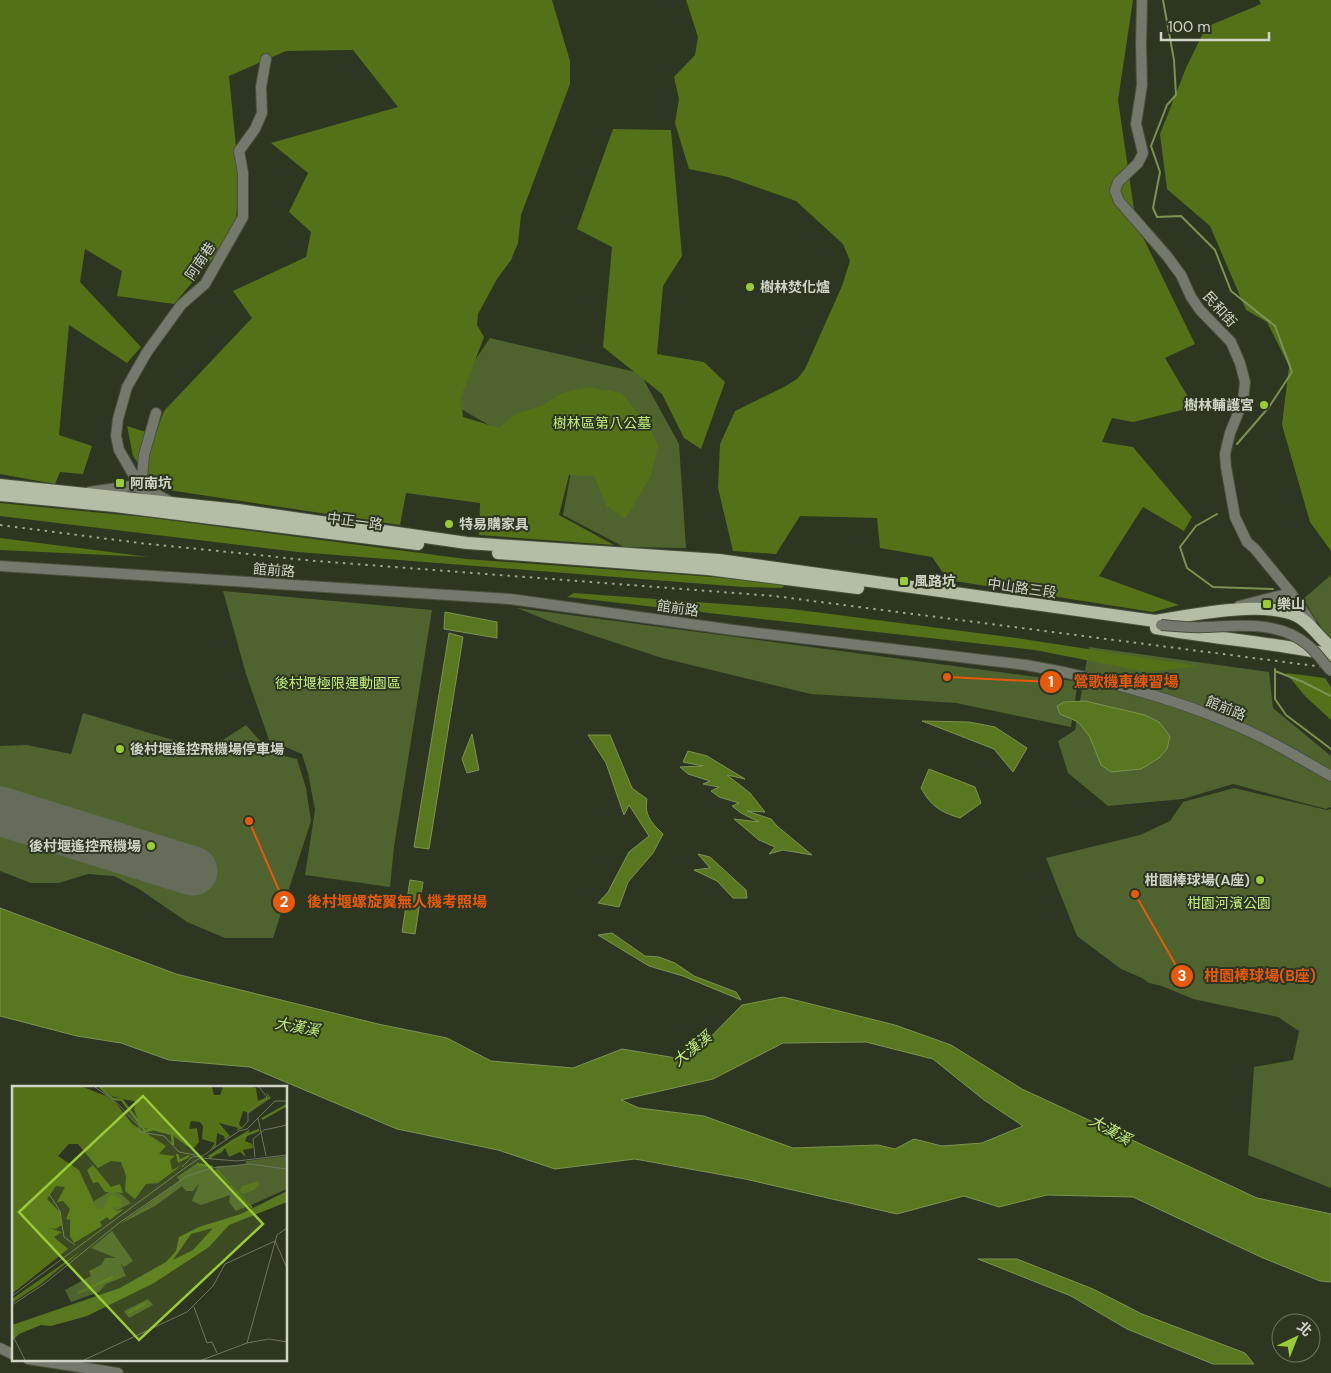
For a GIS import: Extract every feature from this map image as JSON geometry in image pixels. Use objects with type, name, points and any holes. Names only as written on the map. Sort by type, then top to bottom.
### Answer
[{"type":"main road","name":"中正一路","points":[[0,485],[475,552],[708,569]]},
{"type":"main road","name":"中正一路","points":[[0,495],[82,498]]},
{"type":"main road","name":"中正一路","points":[[173,508],[238,510],[467,543],[696,557]]},
{"type":"main road","name":"中山路三段","points":[[696,557],[1157,624],[1203,636],[1296,647],[1331,655]]},
{"type":"main road","name":"中山路三段","points":[[708,569],[1157,624],[1224,610],[1274,610],[1286,612],[1304,621],[1331,648]]},
{"type":"street","name":"民和街","points":[[1142,0],[1140,45],[1142,85],[1136,124],[1143,153],[1138,163],[1118,182],[1115,191],[1119,201],[1159,245],[1176,268],[1196,304],[1231,342],[1240,363],[1245,382],[1243,401],[1230,433],[1225,454],[1235,517],[1247,542],[1291,593],[1320,637]]},
{"type":"street","name":"阿南巷","points":[[141,488],[119,450],[116,436],[118,420],[127,387],[148,352],[181,305],[205,284],[243,217],[243,172],[239,151],[255,129],[262,113],[261,87],[266,59]]},
{"type":"street","points":[[141,488],[144,455],[156,413]]},
{"type":"street","points":[[82,498],[101,489],[131,486],[148,490],[173,508]]},
{"type":"street","name":"館前路","points":[[0,566],[510,599],[733,630],[1026,665],[1076,675],[1208,714],[1261,737],[1331,776]]},
{"type":"street","points":[[1224,610],[1291,593]]},
{"type":"street","points":[[1157,624],[1202,628],[1248,625],[1279,631],[1293,636],[1308,646],[1331,672]]},
{"type":"street","points":[[0,1348],[12,1354]]},
{"type":"street","points":[[34,1360],[118,1373]]},
{"type":"green space","points":[[0,0],[552,0],[570,61],[570,84],[521,215],[518,243],[511,260],[497,279],[478,314],[477,325],[484,337],[461,397],[463,417],[499,428],[515,414],[541,406],[562,393],[589,387],[621,393],[648,425],[658,445],[651,476],[625,519],[606,505],[594,476],[569,475],[559,515],[614,545],[479,535],[480,503],[406,493],[400,525],[168,490],[146,474],[133,456],[127,426],[155,435],[164,411],[252,318],[233,291],[306,257],[311,232],[289,212],[308,173],[271,143],[398,107],[353,50],[286,51],[229,76],[239,178],[236,220],[218,252],[174,304],[117,296],[122,271],[85,249],[80,282],[141,347],[127,363],[69,325],[59,435],[92,446],[83,474],[60,472],[55,484],[0,474]]},
{"type":"green space","points":[[686,0],[1133,0],[1118,100],[1136,223],[1195,344],[1165,358],[1194,407],[1133,422],[1112,418],[1102,442],[1133,447],[1192,517],[1184,531],[1143,507],[1099,576],[1179,605],[1153,612],[948,580],[932,557],[880,548],[877,518],[800,516],[776,554],[733,551],[718,488],[720,444],[735,411],[784,387],[797,379],[805,369],[842,286],[850,261],[843,244],[796,201],[728,177],[689,169],[675,123],[679,99],[674,77],[695,55],[698,37]]},
{"type":"green space","points":[[1259,0],[1331,0],[1331,551],[1310,522],[1282,425],[1289,366],[1267,322],[1246,310],[1210,226],[1167,189],[1160,134],[1186,68],[1206,27],[1261,4]]},
{"type":"green space","points":[[613,129],[671,130],[682,256],[663,286],[657,354],[704,362],[725,382],[701,449],[684,438],[662,394],[603,347],[612,247],[577,229]]},
{"type":"green space","name":"樹林區第八公墓","points":[[490,338],[640,373],[679,444],[686,548],[624,547],[563,515],[571,472],[447,401]]},
{"type":"green space","points":[[0,503],[144,517],[466,559],[740,579],[783,584],[784,586],[782,588],[743,587],[298,552],[0,516]]},
{"type":"green space","points":[[0,538],[149,557],[0,550]]},
{"type":"green space","points":[[1331,575],[1331,640],[1303,599]]},
{"type":"green space","name":"後村堰極限運動園區","points":[[223,591],[432,610],[394,847],[390,887],[305,875],[315,810],[308,773],[302,754],[269,740],[246,674]]},
{"type":"green space","points":[[574,593],[791,609],[1009,637],[1199,666],[1147,672],[1035,650],[567,597]]},
{"type":"green space","points":[[517,608],[1078,681],[1071,727],[956,703],[811,694],[662,658],[549,621]]},
{"type":"green space","points":[[1089,647],[1269,672],[1273,708],[1331,756],[1331,807],[1326,809],[1233,784],[1183,799],[1108,806],[1068,773],[1058,741],[1075,730]]},
{"type":"green space","points":[[1286,673],[1325,678],[1331,687],[1331,720],[1305,696]]},
{"type":"green space","name":"後村堰遙控飛機場","points":[[83,713],[183,743],[218,743],[246,725],[271,753],[297,759],[306,788],[311,821],[273,938],[225,938],[187,922],[139,889],[114,876],[88,874],[59,883],[31,883],[0,871],[0,746],[27,745],[71,754]]},
{"type":"green space","name":"柑園河濱公園","points":[[1234,788],[1327,810],[1331,809],[1331,1188],[1248,1155],[1254,1067],[1293,1060],[1299,1031],[1278,1017],[1193,999],[1162,986],[1149,983],[1121,969],[1077,936],[1046,858],[1140,835],[1170,821],[1183,802]]},
{"type":"water","points":[[445,612],[497,622],[497,638],[444,629]]},
{"type":"water","points":[[449,633],[463,637],[429,849],[414,847]]},
{"type":"water","points":[[1085,701],[1145,715],[1159,722],[1170,736],[1167,749],[1159,758],[1141,769],[1111,772],[1101,765],[1090,737],[1080,724],[1060,714],[1057,706],[1064,702]]},
{"type":"water","points":[[922,721],[969,722],[995,727],[1027,748],[1013,772],[994,749]]},
{"type":"water","points":[[472,734],[479,770],[467,773],[462,759]]},
{"type":"water","points":[[588,735],[610,735],[632,788],[647,799],[648,815],[652,823],[663,834],[653,853],[628,882],[619,907],[598,903],[608,892],[629,852],[649,836],[629,805],[624,815],[606,763]]},
{"type":"water","points":[[688,751],[707,756],[745,779],[727,775],[750,793],[765,812],[747,811],[771,819],[812,855],[783,850],[769,854],[775,847],[759,840],[734,819],[759,822],[732,806],[739,803],[719,797],[711,791],[719,787],[703,784],[710,781],[688,774],[680,767],[703,766],[683,762]]},
{"type":"water","points":[[929,769],[975,787],[981,803],[960,818],[942,811],[932,804],[921,788]]},
{"type":"water","points":[[698,854],[710,857],[746,890],[747,898],[733,898],[717,881],[694,870],[710,868]]},
{"type":"water","points":[[410,880],[423,882],[415,934],[402,932]]},
{"type":"water","name":"大漢溪","points":[[0,908],[176,974],[378,1024],[447,1038],[491,1061],[573,1068],[622,1049],[688,1060],[742,1005],[783,997],[895,1025],[951,1045],[1022,1089],[1257,1198],[1331,1214],[1331,1282],[1320,1281],[1263,1258],[1133,1197],[1047,1195],[999,1207],[964,1196],[897,1214],[745,1179],[635,1159],[555,1169],[498,1150],[397,1129],[250,1067],[169,1060],[121,1043],[77,1036],[0,1016]],"holes":[[[866,1042],[933,1059],[984,1100],[1023,1126],[982,1143],[942,1146],[914,1139],[895,1149],[878,1145],[793,1148],[704,1116],[639,1108],[621,1100],[713,1079],[783,1043]]]},
{"type":"water","points":[[612,933],[645,956],[659,957],[675,963],[694,976],[736,992],[741,1000],[683,976],[649,966],[598,935]]},
{"type":"water","points":[[978,1259],[1017,1259],[1093,1289],[1142,1314],[1245,1353],[1254,1364],[1213,1364],[1127,1329],[1071,1296]]},
{"type":"waterway","points":[[1163,0],[1174,60],[1176,95],[1167,105],[1151,146],[1160,172],[1153,208],[1157,217],[1181,216],[1215,250],[1231,291],[1275,326],[1292,372],[1269,407],[1237,444]]},
{"type":"waterway","points":[[1217,514],[1196,526],[1180,547],[1187,568],[1213,587],[1273,589]]},
{"type":"waterway","points":[[1275,669],[1275,699],[1286,715],[1331,749]]},
{"type":"waterway","points":[[1275,671],[1331,696]]},
{"type":"runway","points":[[0,811],[193,871]]},
{"type":"railway","points":[[0,525],[140,543],[316,561],[774,596],[1331,668]]},
{"type":"place","name":"樹林焚化爐","points":[[750,287]]},
{"type":"place","name":"樹林輔護宮","points":[[1264,405]]},
{"type":"place","name":"阿南坑","points":[[120,483]]},
{"type":"place","name":"特易購家具","points":[[449,524]]},
{"type":"place","name":"風路坑","points":[[904,581]]},
{"type":"place","name":"樂山","points":[[1267,604]]},
{"type":"place","name":"鶯歌機車練習場","points":[[947,677]]},
{"type":"place","name":"後村堰遙控飛機場停車場","points":[[120,749]]},
{"type":"place","name":"後村堰螺旋翼無人機考照場","points":[[249,821]]},
{"type":"place","name":"後村堰遙控飛機場","points":[[151,846]]},
{"type":"place","name":"柑園棒球場(A座)","points":[[1260,880]]},
{"type":"place","name":"柑園棒球場(B座)","points":[[1135,894]]}]
